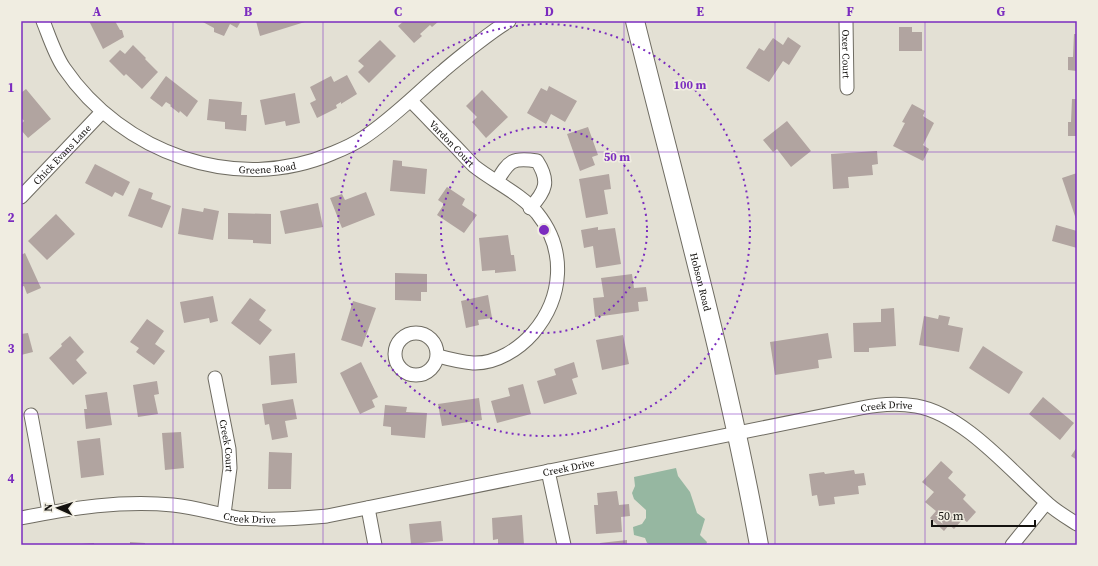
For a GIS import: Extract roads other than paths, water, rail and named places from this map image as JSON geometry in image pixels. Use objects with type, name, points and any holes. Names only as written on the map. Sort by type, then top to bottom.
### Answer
[{"type":"main road","name":"Hobson Road","points":[[635,21],[713,332],[736,432],[759,545]]},
{"type":"street","name":"Greene Road","points":[[43,21],[63,67],[79,87],[102,112],[148,143],[184,159],[215,167],[267,170],[303,164],[350,146],[364,138],[411,101],[441,72],[496,24],[509,21]]},
{"type":"street","name":"Oxer Court","points":[[846,21],[847,88]]},
{"type":"street","name":"Vardon Court","points":[[411,101],[474,166],[512,192],[536,213],[547,229],[553,242],[557,259],[558,273],[556,288],[551,305],[545,317],[525,343],[497,358],[481,363],[473,363],[438,356]]},
{"type":"street","name":"Chick Evans Lane","points":[[21,198],[102,112]]},
{"type":"street","points":[[497,181],[505,169],[514,160],[537,160],[544,171],[545,185],[539,198],[530,208]]},
{"type":"street","name":"Creek Court","points":[[215,378],[229,449],[230,468],[224,514]]},
{"type":"street","name":"Creek Drive","points":[[21,518],[49,512],[120,503],[174,505],[239,518],[294,519],[327,516],[548,472],[736,432],[878,405],[898,404],[916,406],[939,413],[958,424],[981,442],[1046,503],[1077,524]]},
{"type":"street","points":[[31,415],[49,512]]},
{"type":"street","points":[[548,472],[564,545]]},
{"type":"street","points":[[1012,545],[1046,503]]},
{"type":"street","points":[[368,508],[375,545]]}]
